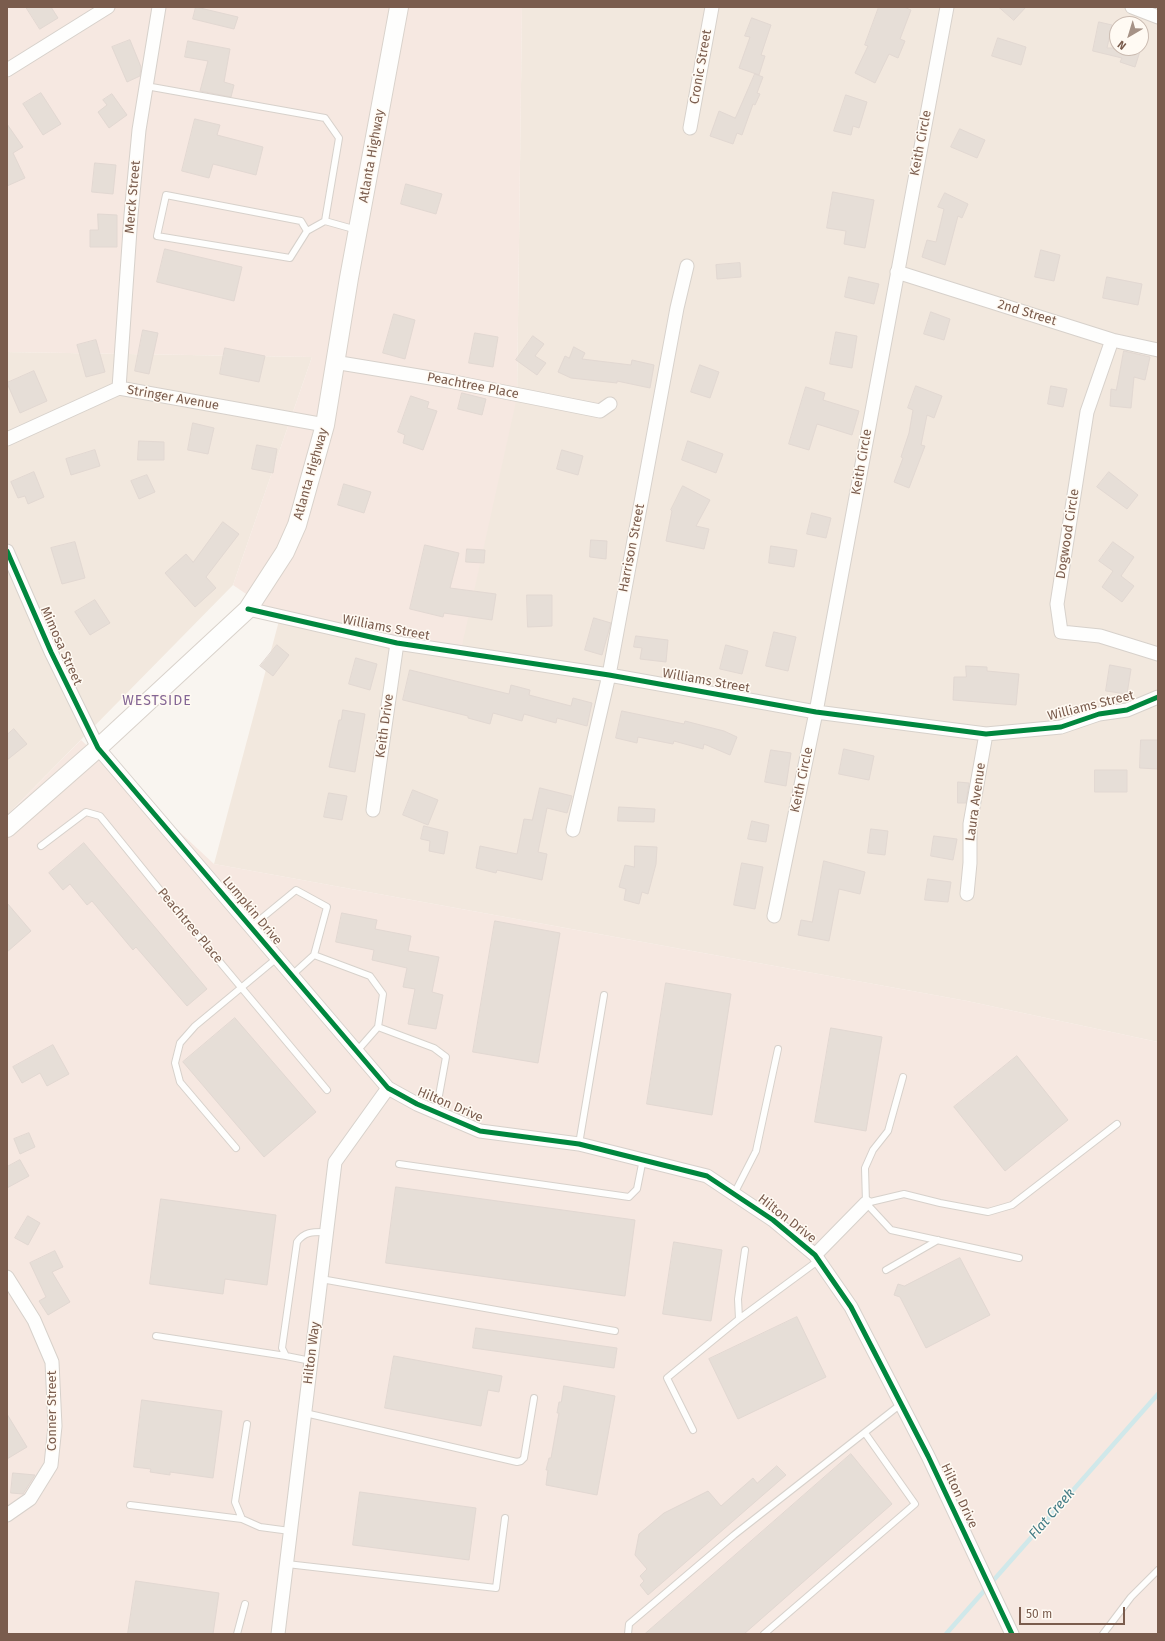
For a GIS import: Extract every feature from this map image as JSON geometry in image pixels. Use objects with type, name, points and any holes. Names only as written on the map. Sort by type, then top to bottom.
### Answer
[{"type":"main road","name":"Atlanta Highway","points":[[7,828],[98,748],[248,609],[285,552],[296,525],[324,425],[349,278],[399,7]]},
{"type":"street","points":[[7,70],[108,7]]},
{"type":"street","name":"Merck Street","points":[[119,388],[130,215],[139,130],[159,7]]},
{"type":"street","name":"Cronic Street","points":[[690,128],[712,7]]},
{"type":"street","name":"Keith Circle","points":[[774,916],[816,712],[947,7]]},
{"type":"street","points":[[1132,7],[1158,17]]},
{"type":"street","name":"Harrison Street","points":[[573,830],[609,675],[677,308],[687,266]]},
{"type":"street","name":"2nd Street","points":[[897,272],[1112,340],[1158,350]]},
{"type":"street","name":"Dogwood Circle","points":[[1112,340],[1087,412],[1057,604],[1061,632],[1100,636],[1158,654]]},
{"type":"street","name":"Peachtree Place","points":[[334,362],[449,381],[600,411],[610,404]]},
{"type":"street","name":"Stringer Avenue","points":[[7,439],[119,388],[324,425]]},
{"type":"street","name":"Mimosa Street","points":[[7,551],[51,652],[98,748]]},
{"type":"street","name":"Williams Street","points":[[248,609],[397,642],[609,675],[816,712],[986,734],[1061,727],[1099,714],[1127,710],[1158,697]]},
{"type":"street","name":"Keith Drive","points":[[373,810],[397,642]]},
{"type":"street","name":"Laura Avenue","points":[[967,894],[970,863],[970,824],[986,734]]},
{"type":"street","name":"Lumpkin Drive","points":[[98,748],[388,1088]]},
{"type":"street","name":"Hilton Drive","points":[[388,1088],[417,1104],[480,1131],[579,1144],[708,1176],[773,1220],[817,1258],[851,1307],[928,1456],[1012,1634]]},
{"type":"street","name":"Hilton Way","points":[[278,1634],[335,1162],[388,1088]]},
{"type":"street","points":[[817,1258],[866,1203]]},
{"type":"street","name":"Conner Street","points":[[7,1277],[34,1320],[52,1362],[55,1426],[51,1465],[30,1499],[7,1515]]},
{"type":"lane","points":[[146,86],[325,118],[339,138],[325,220],[307,231],[290,258],[157,236],[166,195],[301,221],[307,231]]},
{"type":"lane","points":[[325,220],[358,231]]},
{"type":"lane","name":"Peachtree Place","points":[[40,846],[86,812],[100,816],[327,1090]]},
{"type":"lane","points":[[251,927],[296,890],[327,907],[314,955],[292,976]]},
{"type":"lane","points":[[314,955],[370,976],[383,994],[378,1027],[357,1051]]},
{"type":"lane","points":[[236,1148],[180,1082],[175,1063],[180,1043],[195,1026],[277,958]]},
{"type":"lane","points":[[579,1144],[604,995]]},
{"type":"lane","points":[[378,1027],[434,1048],[446,1057],[436,1112]]},
{"type":"lane","points":[[734,1194],[756,1151],[778,1049]]},
{"type":"lane","points":[[903,1077],[888,1131],[873,1150],[865,1168],[866,1203],[891,1230],[1020,1258]]},
{"type":"lane","points":[[866,1203],[904,1194],[940,1203],[988,1212],[1012,1205],[1117,1124]]},
{"type":"lane","points":[[400,1164],[629,1197],[637,1189],[643,1159]]},
{"type":"lane","points":[[286,1356],[282,1348],[297,1242],[302,1236],[310,1232],[327,1232]]},
{"type":"lane","points":[[886,1270],[938,1240]]},
{"type":"lane","points":[[739,1319],[738,1299],[745,1250]]},
{"type":"lane","points":[[692,1430],[667,1378],[817,1258]]},
{"type":"lane","points":[[321,1279],[615,1331]]},
{"type":"lane","points":[[156,1336],[311,1361]]},
{"type":"lane","points":[[305,1413],[517,1462],[524,1458],[534,1398]]},
{"type":"lane","points":[[628,1634],[629,1624],[734,1535],[901,1404]]},
{"type":"lane","points":[[242,1519],[235,1502],[247,1424]]},
{"type":"lane","points":[[764,1634],[915,1504],[865,1433]]},
{"type":"lane","points":[[130,1505],[242,1519],[260,1527],[290,1531]]},
{"type":"lane","points":[[287,1564],[496,1588],[505,1518]]},
{"type":"lane","points":[[1102,1634],[1132,1597],[1158,1570]]},
{"type":"lane","points":[[237,1634],[245,1604]]},
{"type":"shaded area","points":[[7,7],[522,7],[517,397],[459,659],[280,617],[233,585],[312,357],[7,352]]},
{"type":"shaded area","points":[[522,7],[1158,7],[1158,1042],[967,1001],[214,864],[280,617],[517,397]]},
{"type":"shaded area","points":[[7,352],[312,357],[233,585],[7,815]]},
{"type":"shaded area","points":[[81,740],[214,864],[967,1001],[1158,1042],[1158,1634],[7,1634],[7,815]]},
{"type":"building","points":[[26,7],[51,7],[58,18],[40,29]]},
{"type":"building","points":[[196,7],[238,17],[234,29],[193,19]]},
{"type":"building","points":[[879,7],[904,7],[911,10],[900,39],[905,41],[898,58],[889,54],[875,83],[855,73],[868,46],[865,45]]},
{"type":"building","points":[[999,7],[1026,7],[1014,20]]},
{"type":"building","points":[[752,18],[771,25],[761,55],[765,56],[759,75],[739,68],[750,37],[745,36]]},
{"type":"building","points":[[1099,22],[1109,24],[1109,39],[1107,48],[1109,48],[1109,55],[1093,51]]},
{"type":"building","points":[[998,38],[1026,47],[1021,65],[992,56]]},
{"type":"building","points":[[130,40],[141,67],[140,76],[127,82],[112,47]]},
{"type":"building","points":[[188,41],[230,49],[224,82],[234,85],[231,97],[200,91],[208,61],[185,57]]},
{"type":"building","points":[[1114,56],[1138,56],[1135,67],[1120,62],[1122,58]]},
{"type":"building","points":[[755,74],[763,77],[757,93],[760,94],[755,105],[753,104],[742,135],[737,133],[733,144],[710,136],[719,111],[735,118]]},
{"type":"building","points":[[41,93],[61,124],[43,135],[23,104]]},
{"type":"building","points":[[112,94],[127,115],[109,128],[98,112],[107,105],[103,100]]},
{"type":"building","points":[[846,95],[867,102],[859,128],[853,126],[851,135],[834,131]]},
{"type":"building","points":[[195,119],[220,125],[217,135],[263,147],[256,175],[213,164],[209,178],[182,171]]},
{"type":"building","points":[[7,124],[23,147],[13,153],[25,178],[7,186]]},
{"type":"building","points":[[960,129],[985,140],[977,158],[951,147]]},
{"type":"building","points":[[95,163],[116,165],[113,194],[92,192]]},
{"type":"building","points":[[406,184],[442,194],[436,214],[401,204]]},
{"type":"building","points":[[833,192],[874,200],[865,248],[844,244],[846,231],[827,228]]},
{"type":"building","points":[[945,193],[968,204],[962,218],[958,216],[945,265],[922,257],[927,240],[936,242],[944,209],[938,207]]},
{"type":"building","points":[[98,214],[117,215],[117,247],[90,247],[90,230],[98,230]]},
{"type":"building","points":[[165,249],[242,267],[234,301],[157,282]]},
{"type":"building","points":[[1041,250],[1060,255],[1054,281],[1035,277]]},
{"type":"building","points":[[740,263],[741,277],[717,279],[716,265]]},
{"type":"building","points":[[849,277],[879,284],[874,304],[845,297]]},
{"type":"building","points":[[1107,277],[1142,284],[1138,305],[1103,298]]},
{"type":"building","points":[[931,312],[950,319],[944,340],[924,334]]},
{"type":"building","points":[[394,314],[415,320],[405,359],[383,353]]},
{"type":"building","points":[[143,330],[158,333],[149,374],[135,371]]},
{"type":"building","points":[[836,332],[857,336],[852,368],[830,364]]},
{"type":"building","points":[[475,333],[498,337],[493,367],[469,363]]},
{"type":"building","points":[[533,336],[544,344],[535,356],[546,363],[537,375],[516,360]]},
{"type":"building","points":[[96,340],[105,372],[86,377],[77,345]]},
{"type":"building","points":[[574,347],[585,353],[582,359],[631,365],[632,360],[654,365],[650,388],[617,381],[617,383],[571,378],[558,372],[565,356],[569,358]]},
{"type":"building","points":[[225,348],[265,356],[259,382],[220,374]]},
{"type":"building","points":[[1124,351],[1150,357],[1145,380],[1134,377],[1131,408],[1110,406],[1111,389],[1116,390]]},
{"type":"building","points":[[700,365],[719,372],[710,398],[691,392]]},
{"type":"building","points":[[34,371],[47,401],[20,413],[7,383]]},
{"type":"building","points":[[916,386],[942,396],[934,418],[927,415],[921,445],[925,446],[909,488],[894,482],[903,458],[901,457],[909,433],[913,410],[908,408]]},
{"type":"building","points":[[1051,386],[1067,389],[1063,407],[1048,404]]},
{"type":"building","points":[[806,387],[825,393],[823,400],[859,411],[852,435],[817,424],[809,450],[789,444]]},
{"type":"building","points":[[462,393],[486,399],[482,415],[458,409]]},
{"type":"building","points":[[411,396],[429,402],[427,408],[437,411],[423,450],[403,443],[405,435],[398,432]]},
{"type":"building","points":[[193,423],[214,428],[208,454],[188,450]]},
{"type":"building","points":[[139,441],[164,442],[164,460],[138,460]]},
{"type":"building","points":[[688,441],[723,454],[716,473],[682,460]]},
{"type":"building","points":[[257,445],[277,449],[273,473],[252,469]]},
{"type":"building","points":[[95,450],[100,466],[71,475],[66,459]]},
{"type":"building","points":[[562,450],[583,456],[578,475],[557,469]]},
{"type":"building","points":[[34,472],[44,497],[28,504],[25,496],[18,498],[11,482]]},
{"type":"building","points":[[1109,472],[1138,495],[1127,509],[1097,487]]},
{"type":"building","points":[[147,475],[155,492],[139,499],[131,481]]},
{"type":"building","points":[[344,484],[371,492],[364,513],[338,505]]},
{"type":"building","points":[[683,486],[710,500],[696,526],[709,529],[704,549],[666,541],[671,510]]},
{"type":"building","points":[[812,513],[831,518],[826,538],[807,534]]},
{"type":"building","points":[[223,522],[239,534],[206,577],[216,588],[195,607],[165,573],[186,554],[193,562]]},
{"type":"building","points":[[591,540],[607,541],[606,559],[590,557]]},
{"type":"building","points":[[75,542],[85,578],[62,584],[51,548]]},
{"type":"building","points":[[1113,542],[1134,557],[1121,576],[1134,586],[1122,602],[1102,587],[1113,571],[1099,561]]},
{"type":"building","points":[[425,545],[459,553],[450,588],[496,594],[492,620],[444,613],[443,617],[410,609]]},
{"type":"building","points":[[771,546],[797,550],[794,567],[769,563]]},
{"type":"building","points":[[467,549],[485,550],[484,563],[466,562]]},
{"type":"building","points":[[527,595],[552,595],[552,626],[528,627]]},
{"type":"building","points":[[95,600],[110,623],[90,635],[75,612]]},
{"type":"building","points":[[594,618],[611,623],[602,655],[585,650]]},
{"type":"building","points":[[774,632],[796,637],[788,671],[766,666]]},
{"type":"building","points":[[636,636],[668,640],[666,662],[640,659],[642,648],[634,647]]},
{"type":"building","points":[[277,645],[289,655],[273,676],[260,666]]},
{"type":"building","points":[[726,645],[748,651],[742,674],[720,669]]},
{"type":"building","points":[[356,658],[377,664],[370,690],[349,684]]},
{"type":"building","points":[[1110,665],[1131,669],[1127,694],[1106,691]]},
{"type":"building","points":[[966,666],[987,667],[987,671],[1019,674],[1016,705],[953,700],[954,677],[966,677]]},
{"type":"building","points":[[410,670],[509,694],[511,685],[530,690],[529,695],[571,706],[573,698],[592,703],[587,726],[557,718],[556,723],[524,714],[522,721],[493,713],[490,724],[468,718],[468,716],[403,700]]},
{"type":"building","points":[[343,710],[365,714],[355,772],[329,767],[339,720],[341,720]]},
{"type":"building","points":[[622,711],[684,724],[685,721],[724,731],[737,737],[730,755],[704,744],[703,749],[674,741],[673,744],[638,737],[637,743],[616,738]]},
{"type":"building","points":[[14,729],[27,744],[7,760],[7,735]]},
{"type":"building","points":[[1141,740],[1158,740],[1158,769],[1140,768]]},
{"type":"building","points":[[844,749],[874,756],[869,780],[839,774]]},
{"type":"building","points":[[771,750],[791,753],[786,786],[765,782]]},
{"type":"building","points":[[1095,770],[1127,770],[1127,792],[1095,792]]},
{"type":"building","points":[[958,782],[969,783],[966,803],[958,803]]},
{"type":"building","points":[[540,788],[572,796],[567,813],[547,808],[538,852],[547,854],[542,880],[497,870],[496,873],[476,868],[480,846],[517,854],[524,819],[532,820]]},
{"type":"building","points":[[413,790],[438,800],[428,825],[403,815]]},
{"type":"building","points":[[329,793],[347,796],[342,820],[324,817]]},
{"type":"building","points":[[619,807],[655,809],[654,822],[618,821]]},
{"type":"building","points":[[752,821],[769,825],[766,842],[748,839]]},
{"type":"building","points":[[424,826],[448,832],[444,854],[429,851],[430,841],[421,839]]},
{"type":"building","points":[[871,829],[888,831],[885,855],[868,853]]},
{"type":"building","points":[[934,836],[957,839],[953,860],[931,856]]},
{"type":"building","points":[[84,843],[207,989],[187,1006],[136,947],[133,950],[92,901],[87,905],[70,884],[63,890],[49,873]]},
{"type":"building","points":[[635,846],[657,847],[656,864],[648,894],[642,892],[639,904],[624,900],[626,889],[619,887],[625,865],[634,867]]},
{"type":"building","points":[[824,861],[865,872],[860,894],[839,889],[829,941],[798,935],[801,920],[812,922]]},
{"type":"building","points":[[742,863],[763,867],[755,909],[734,905]]},
{"type":"building","points":[[928,879],[951,882],[948,902],[925,900]]},
{"type":"building","points":[[7,903],[31,931],[7,952]]},
{"type":"building","points":[[342,913],[377,920],[375,929],[411,936],[408,951],[439,957],[432,992],[443,995],[436,1029],[408,1024],[415,989],[403,987],[407,968],[372,960],[374,950],[336,942]]},
{"type":"building","points":[[495,921],[560,933],[538,1063],[473,1052]]},
{"type":"building","points":[[666,983],[731,994],[712,1115],[647,1104]]},
{"type":"building","points":[[235,1018],[316,1112],[264,1157],[183,1062]]},
{"type":"building","points":[[831,1028],[882,1037],[866,1131],[815,1122]]},
{"type":"building","points":[[53,1045],[69,1074],[47,1086],[40,1073],[22,1083],[13,1067]]},
{"type":"building","points":[[1017,1056],[1068,1120],[1005,1171],[954,1107]]},
{"type":"building","points":[[29,1133],[35,1147],[20,1154],[14,1139]]},
{"type":"building","points":[[20,1160],[29,1176],[7,1188],[7,1167]]},
{"type":"building","points":[[396,1187],[635,1220],[625,1296],[386,1263]]},
{"type":"building","points":[[161,1199],[276,1215],[267,1285],[225,1279],[223,1294],[150,1284]]},
{"type":"building","points":[[28,1216],[40,1223],[28,1245],[15,1238]]},
{"type":"building","points":[[674,1242],[722,1250],[711,1321],[663,1314]]},
{"type":"building","points":[[55,1251],[63,1267],[52,1272],[70,1302],[48,1315],[39,1301],[46,1297],[30,1263]]},
{"type":"building","points":[[960,1258],[990,1315],[926,1348],[900,1297],[894,1295],[898,1284],[904,1286]]},
{"type":"building","points":[[797,1317],[826,1377],[738,1419],[709,1359]]},
{"type":"building","points":[[476,1328],[617,1348],[614,1368],[473,1348]]},
{"type":"building","points":[[394,1356],[502,1376],[499,1392],[488,1390],[481,1426],[385,1408]]},
{"type":"building","points":[[564,1386],[615,1396],[597,1495],[546,1485],[548,1470],[546,1470],[549,1458],[551,1458],[559,1413],[557,1413]]},
{"type":"building","points":[[142,1400],[222,1411],[213,1478],[170,1472],[170,1475],[150,1472],[151,1469],[134,1467]]},
{"type":"building","points":[[7,1414],[27,1447],[7,1459]]},
{"type":"building","points":[[851,1454],[892,1504],[744,1634],[645,1634]]},
{"type":"building","points":[[777,1466],[786,1475],[648,1595],[640,1585],[644,1581],[640,1576],[647,1569],[635,1555],[639,1534],[664,1513],[708,1491],[721,1506],[753,1478],[757,1483]]},
{"type":"building","points":[[13,1473],[35,1475],[23,1494],[11,1493]]},
{"type":"building","points":[[360,1492],[476,1508],[469,1560],[353,1545]]},
{"type":"building","points":[[136,1581],[219,1593],[213,1634],[128,1634]]},
{"type":"waterway","name":"Flat Creek","points":[[946,1634],[1158,1394]]},
{"type":"cycle path","points":[[7,551],[51,652],[98,748],[388,1088],[417,1104],[480,1131],[579,1144],[707,1176],[773,1220],[815,1255],[851,1307],[928,1456],[1012,1634]]},
{"type":"cycle path","points":[[248,609],[397,643],[609,675],[816,712],[986,734],[1061,727],[1099,714],[1127,710],[1158,697]]},
{"type":"district","name":"WESTSIDE","points":[[157,701]]}]
